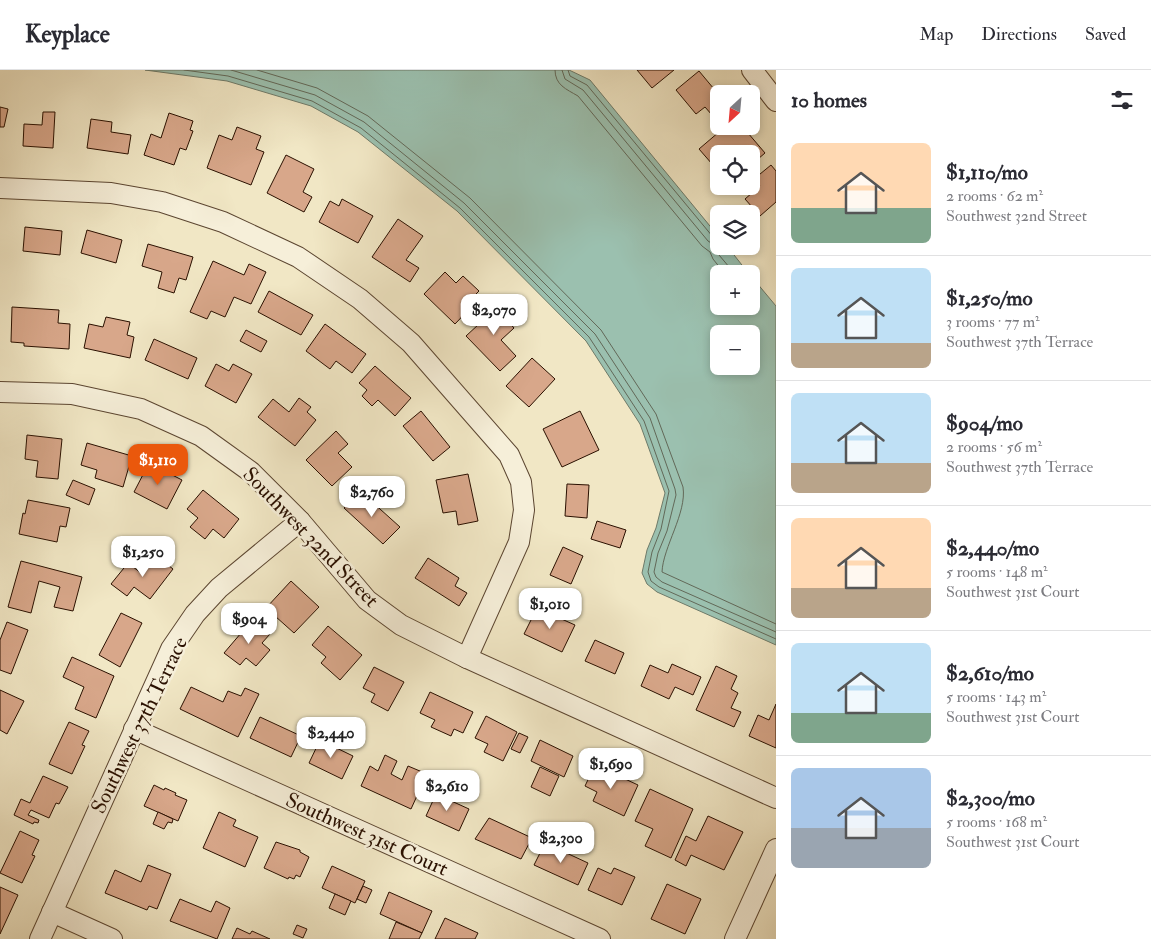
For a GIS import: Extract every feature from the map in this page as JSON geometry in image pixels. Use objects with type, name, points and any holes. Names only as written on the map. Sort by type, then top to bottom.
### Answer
[{"type":"street","points":[[752,70],[776,101]]},
{"type":"street","points":[[0,188],[111,193],[162,202],[223,222],[298,258],[360,299],[411,343],[509,455],[522,482],[524,510],[519,542],[467,658]]},
{"type":"street","name":"Southwest 32nd Street","points":[[0,392],[72,394],[141,409],[201,436],[252,472],[300,521],[367,600],[401,625],[467,658],[776,798]]},
{"type":"street","name":"Southwest 37th Terrace","points":[[40,939],[172,649],[195,614],[219,588],[300,521]]},
{"type":"street","name":"Southwest 31st Court","points":[[134,729],[600,939]]},
{"type":"street","points":[[735,939],[776,849]]},
{"type":"street","points":[[52,912],[112,939]]},
{"type":"water","points":[[145,70],[569,70],[590,80],[710,226],[710,255],[734,255],[742,265],[710,265],[710,315],[760,315],[760,287],[776,306],[776,645],[657,592],[647,584],[642,573],[647,550],[656,528],[665,493],[640,424],[586,341],[457,211],[358,132],[311,106],[227,81]]},
{"type":"building","points":[[637,70],[674,70],[652,88]]},
{"type":"building","points":[[699,71],[711,85],[710,113],[705,107],[696,114],[676,90]]},
{"type":"building","points":[[0,107],[8,109],[4,127],[0,127]]},
{"type":"building","points":[[43,112],[55,112],[53,148],[23,146],[24,124],[42,125]]},
{"type":"building","points":[[169,113],[193,121],[190,130],[193,131],[186,150],[180,148],[174,165],[144,155],[151,134],[161,138]]},
{"type":"building","points":[[91,119],[112,122],[111,132],[131,135],[128,154],[87,148]]},
{"type":"building","points":[[237,127],[261,136],[256,149],[264,152],[251,185],[207,168],[219,135],[232,140]]},
{"type":"building","points":[[715,135],[750,135],[758,145],[710,145],[710,162],[699,149]]},
{"type":"building","points":[[760,147],[765,153],[760,157]]},
{"type":"building","points":[[286,155],[314,169],[303,192],[312,197],[304,212],[267,193]]},
{"type":"building","points":[[771,165],[776,171],[776,202],[760,216],[760,205],[750,205],[745,199],[750,195],[760,195],[760,174]]},
{"type":"building","points":[[342,199],[373,216],[358,243],[319,222],[330,201],[339,206]]},
{"type":"building","points":[[398,219],[423,236],[406,260],[419,268],[410,282],[372,257]]},
{"type":"building","points":[[25,227],[62,231],[60,255],[23,251]]},
{"type":"building","points":[[87,230],[122,240],[116,263],[81,253]]},
{"type":"building","points":[[148,244],[193,257],[186,280],[179,278],[174,293],[158,288],[162,272],[142,266]]},
{"type":"building","points":[[213,261],[244,275],[249,264],[266,272],[251,304],[234,297],[225,317],[211,311],[207,319],[190,312]]},
{"type":"building","points":[[445,272],[456,283],[463,276],[479,291],[472,298],[476,302],[455,324],[424,294]]},
{"type":"building","points":[[269,291],[313,315],[301,335],[258,312]]},
{"type":"building","points":[[505,300],[514,311],[506,319],[514,328],[501,340],[516,356],[500,371],[466,336]]},
{"type":"building","points":[[12,307],[59,310],[58,323],[70,324],[69,349],[24,346],[24,343],[11,342]]},
{"type":"building","points":[[106,317],[130,322],[127,335],[134,337],[130,358],[84,348],[89,324],[103,327]]},
{"type":"building","points":[[325,324],[366,354],[352,373],[336,361],[330,369],[306,351]]},
{"type":"building","points":[[246,330],[267,341],[261,352],[240,341]]},
{"type":"building","points":[[154,339],[197,358],[188,379],[145,360]]},
{"type":"building","points":[[532,358],[555,379],[529,407],[506,386]]},
{"type":"building","points":[[216,364],[229,371],[233,364],[252,374],[236,403],[205,386]]},
{"type":"building","points":[[375,366],[411,398],[395,416],[378,400],[372,406],[362,396],[367,390],[359,383]]},
{"type":"building","points":[[299,398],[311,407],[307,412],[316,420],[295,446],[258,417],[273,399],[289,412]]},
{"type":"building","points":[[421,411],[450,447],[433,461],[403,426]]},
{"type":"building","points":[[580,411],[599,450],[562,467],[543,429]]},
{"type":"building","points":[[336,431],[348,444],[338,453],[352,467],[332,486],[306,460]]},
{"type":"building","points":[[27,435],[62,439],[58,479],[36,477],[38,461],[25,459]]},
{"type":"building","points":[[87,443],[132,456],[123,487],[95,478],[97,470],[81,465]]},
{"type":"building","points":[[149,463],[182,480],[167,509],[134,492]]},
{"type":"building","points":[[468,474],[478,521],[458,525],[456,511],[443,513],[436,480]]},
{"type":"building","points":[[73,480],[95,489],[89,505],[66,495]]},
{"type":"building","points":[[567,484],[589,485],[587,518],[565,516]]},
{"type":"building","points":[[203,490],[239,519],[224,538],[213,529],[205,539],[190,527],[198,518],[187,509]]},
{"type":"building","points":[[360,491],[400,527],[383,544],[344,508]]},
{"type":"building","points":[[28,500],[70,508],[66,527],[60,526],[57,542],[19,534],[23,513],[25,514]]},
{"type":"building","points":[[597,521],[626,530],[620,548],[591,539]]},
{"type":"building","points":[[563,547],[583,556],[571,584],[550,575]]},
{"type":"building","points":[[155,555],[173,569],[150,599],[134,587],[127,596],[111,584],[128,563],[141,573]]},
{"type":"building","points":[[428,558],[459,578],[455,586],[467,593],[459,606],[415,578]]},
{"type":"building","points":[[21,561],[82,577],[73,611],[54,607],[60,587],[39,581],[31,613],[8,607]]},
{"type":"building","points":[[291,581],[319,607],[294,633],[266,608]]},
{"type":"building","points":[[537,608],[575,625],[562,652],[524,634]]},
{"type":"building","points":[[121,613],[142,623],[120,667],[99,655]]},
{"type":"building","points":[[253,619],[270,634],[262,643],[270,650],[256,666],[246,658],[240,665],[224,653]]},
{"type":"building","points":[[7,622],[28,630],[11,674],[0,670],[0,640]]},
{"type":"building","points":[[328,626],[362,655],[340,680],[321,663],[326,657],[312,645]]},
{"type":"building","points":[[595,640],[624,653],[615,674],[585,661]]},
{"type":"building","points":[[72,657],[114,676],[96,718],[75,709],[84,687],[63,677]]},
{"type":"building","points":[[672,664],[701,677],[693,695],[675,687],[669,699],[641,686],[650,665],[668,673]]},
{"type":"building","points":[[716,666],[737,676],[731,689],[738,693],[731,708],[741,712],[734,727],[696,710]]},
{"type":"building","points":[[374,667],[404,682],[388,711],[371,702],[375,694],[363,688]]},
{"type":"building","points":[[191,687],[223,702],[228,691],[241,696],[245,688],[259,694],[238,737],[180,709]]},
{"type":"building","points":[[0,690],[24,701],[7,734],[0,730]]},
{"type":"building","points":[[430,692],[473,712],[463,733],[454,729],[451,736],[431,727],[435,720],[420,713]]},
{"type":"building","points":[[776,704],[776,748],[749,736],[758,715],[769,720]]},
{"type":"building","points":[[486,716],[517,732],[503,761],[484,752],[488,744],[475,738]]},
{"type":"building","points":[[260,717],[301,736],[291,757],[250,738]]},
{"type":"building","points":[[69,722],[89,731],[82,745],[85,746],[72,774],[49,764]]},
{"type":"building","points":[[519,733],[528,737],[520,753],[511,749]]},
{"type":"building","points":[[320,740],[353,756],[342,779],[309,763]]},
{"type":"building","points":[[540,740],[573,756],[564,777],[531,761]]},
{"type":"building","points":[[385,755],[397,761],[391,774],[402,780],[408,766],[427,774],[411,809],[361,786],[370,766],[378,771]]},
{"type":"building","points":[[595,765],[638,785],[624,816],[593,801],[597,792],[585,786]]},
{"type":"building","points":[[540,767],[559,776],[550,796],[531,787]]},
{"type":"building","points":[[43,776],[68,787],[59,804],[56,803],[49,818],[31,810],[28,815],[39,820],[38,823],[34,822],[33,824],[14,815],[21,799],[30,803]]},
{"type":"building","points":[[154,785],[176,793],[175,795],[187,800],[178,821],[144,806]]},
{"type":"building","points":[[650,789],[693,809],[671,858],[645,846],[653,829],[635,821]]},
{"type":"building","points":[[436,794],[469,809],[459,831],[426,816]]},
{"type":"building","points":[[158,812],[173,819],[172,823],[168,822],[164,829],[153,824]]},
{"type":"building","points":[[219,812],[236,820],[233,826],[258,837],[245,867],[203,848]]},
{"type":"building","points":[[708,816],[743,832],[724,870],[691,855],[686,866],[675,860],[686,836],[696,841]]},
{"type":"building","points":[[489,818],[532,838],[521,859],[475,839]]},
{"type":"building","points":[[20,831],[39,840],[32,855],[35,856],[22,883],[0,873]]},
{"type":"building","points":[[276,842],[300,850],[300,852],[309,857],[300,877],[296,875],[294,879],[289,877],[288,879],[264,868]]},
{"type":"building","points":[[545,843],[588,863],[578,885],[534,865]]},
{"type":"building","points":[[148,865],[171,874],[157,909],[149,906],[147,910],[105,893],[115,870],[141,882]]},
{"type":"building","points":[[332,866],[365,881],[355,903],[322,888]]},
{"type":"building","points":[[598,868],[611,874],[614,868],[635,877],[622,905],[588,890]]},
{"type":"building","points":[[667,884],[701,899],[685,934],[651,919]]},
{"type":"building","points":[[363,886],[372,890],[366,903],[357,899]]},
{"type":"building","points":[[0,887],[18,895],[0,934]]},
{"type":"building","points":[[389,892],[432,911],[422,933],[380,914]]},
{"type":"building","points":[[335,894],[351,901],[345,915],[329,908]]},
{"type":"building","points":[[180,899],[211,912],[216,901],[230,908],[217,939],[170,921]]},
{"type":"building","points":[[445,918],[478,933],[475,939],[435,939]]},
{"type":"building","points":[[396,922],[422,933],[419,939],[389,939]]},
{"type":"building","points":[[297,925],[307,929],[303,938],[293,934]]},
{"type":"building","points":[[237,928],[250,934],[252,931],[270,939],[232,939]]}]
